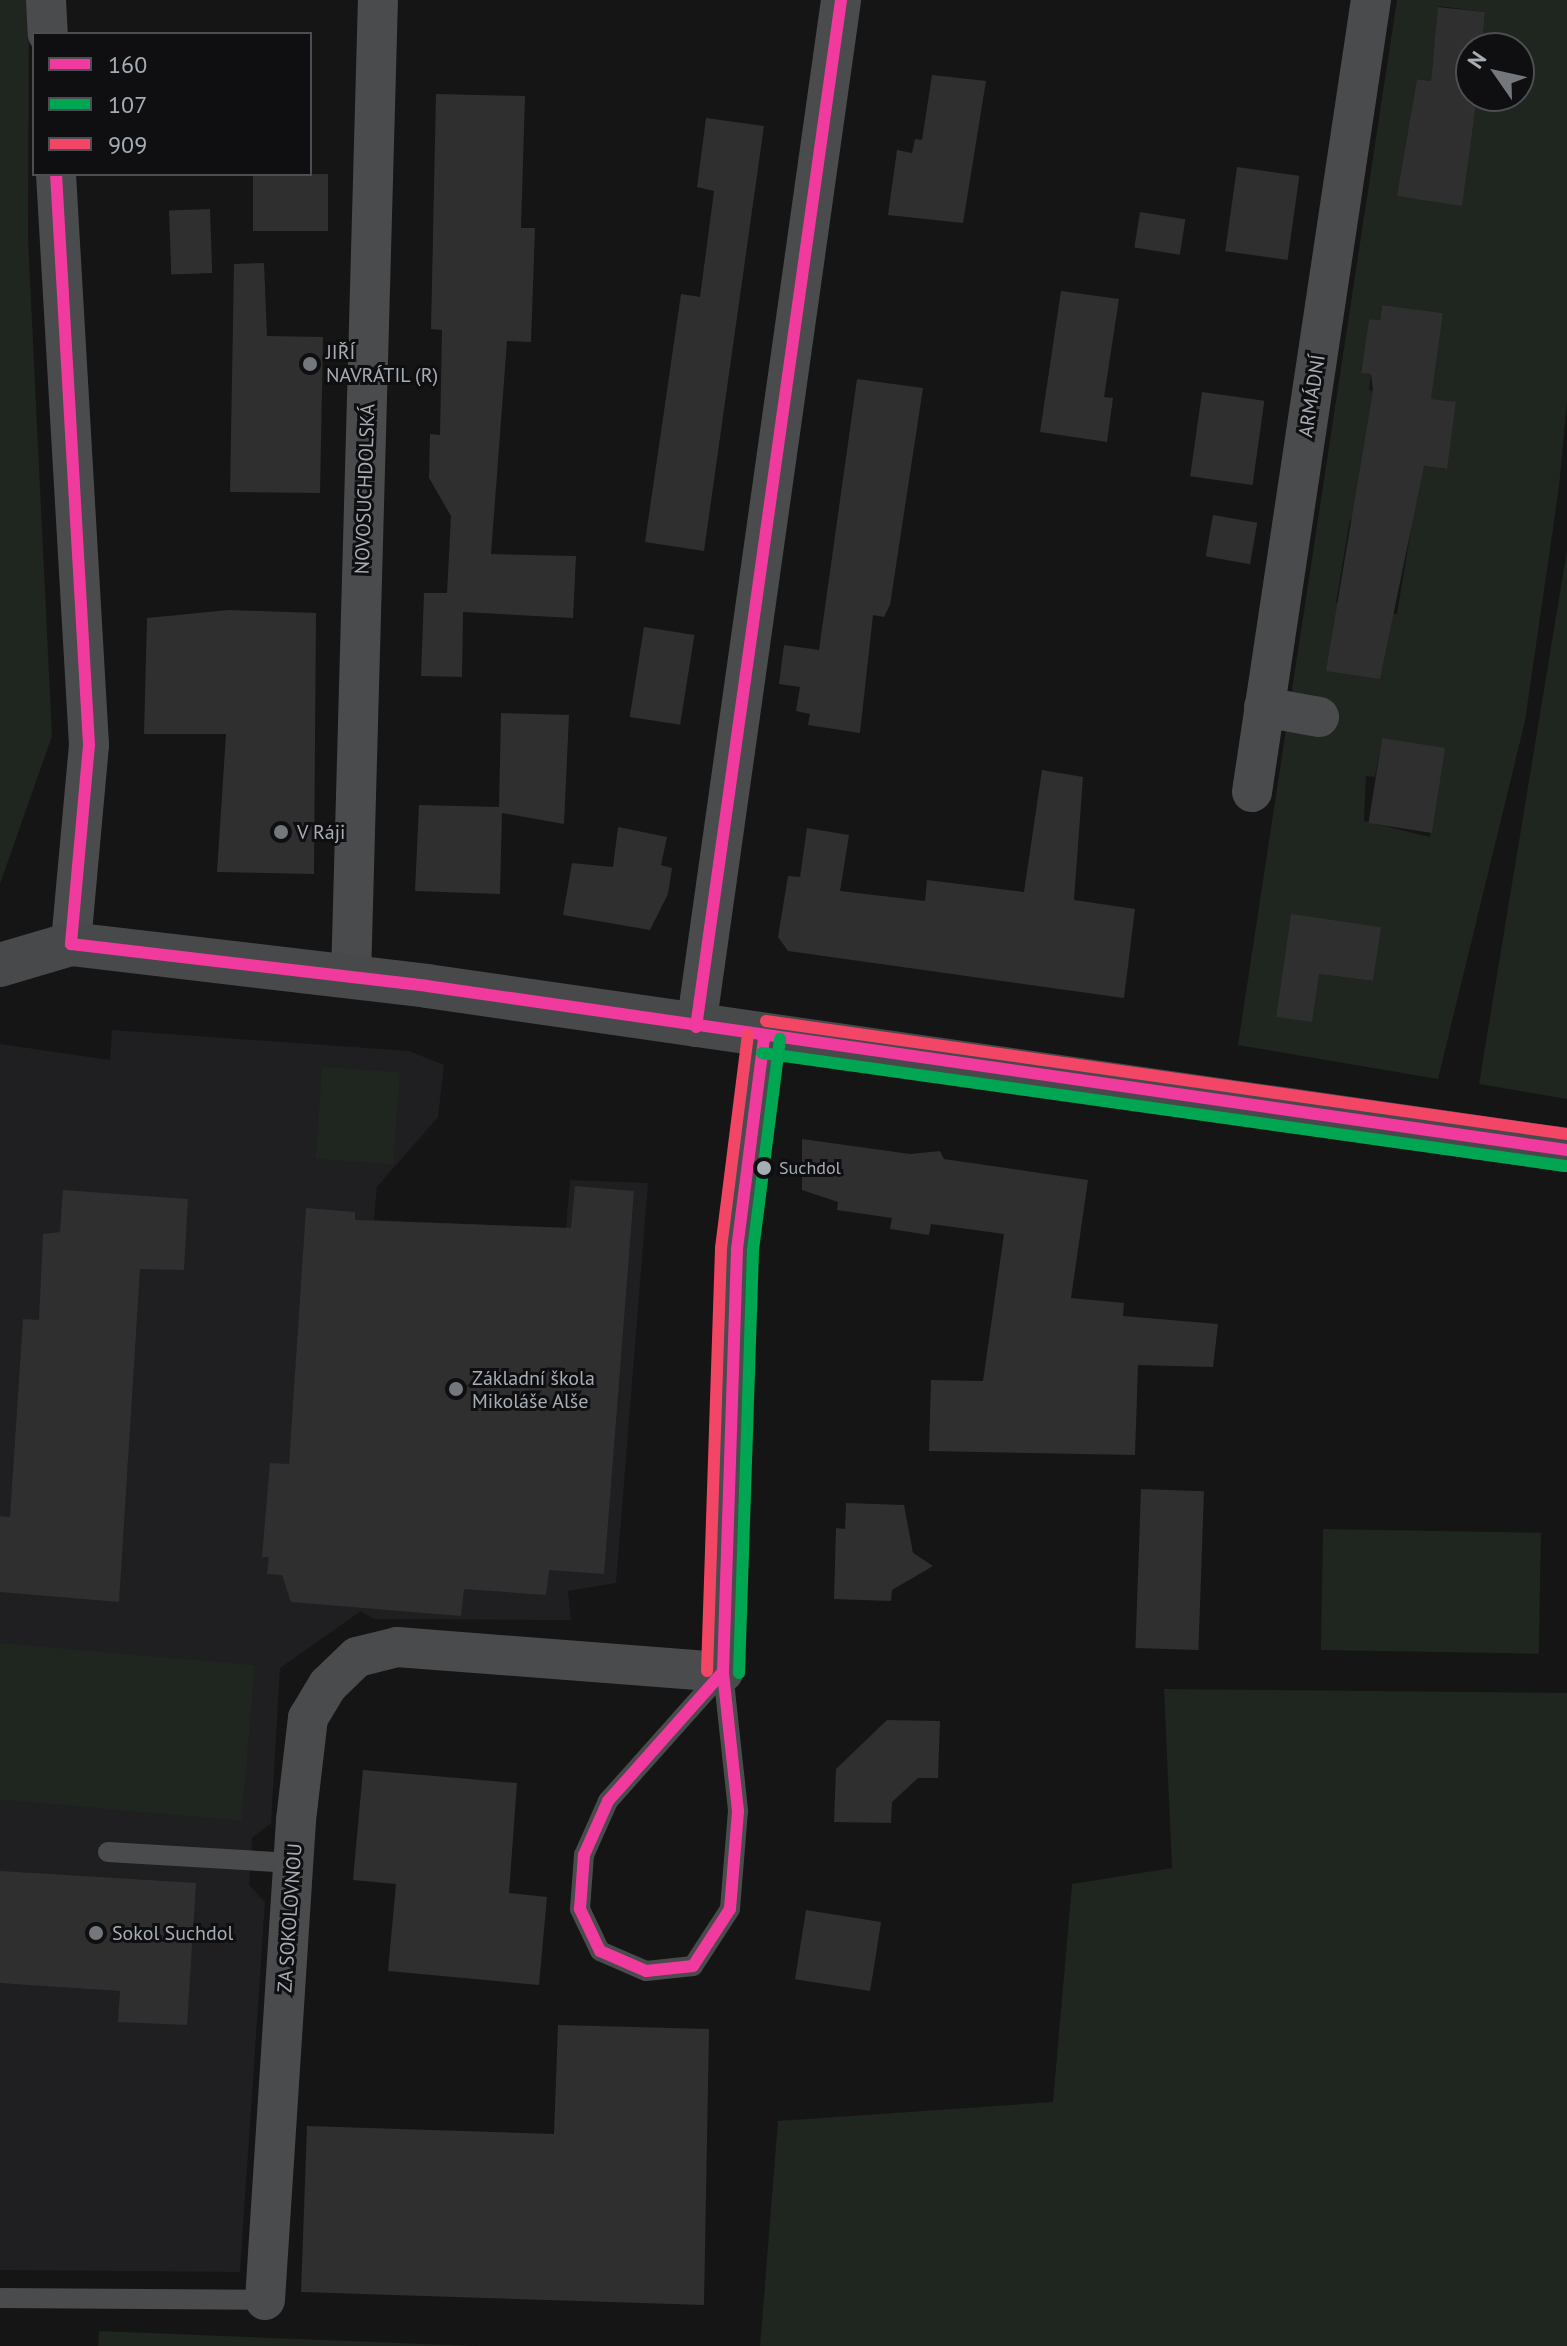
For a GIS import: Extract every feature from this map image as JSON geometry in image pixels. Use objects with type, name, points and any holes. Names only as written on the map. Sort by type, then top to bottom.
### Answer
[{"type":"street","points":[[46,0],[48,32]]},
{"type":"street","name":"NOVOSUCHDOLSKÁ","points":[[351,977],[378,0]]},
{"type":"street","points":[[696,1027],[841,0]]},
{"type":"street","name":"ARMÁDNÍ","points":[[1252,792],[1371,0]]},
{"type":"street","points":[[56,176],[89,745],[71,944]]},
{"type":"street","points":[[1264,707],[1319,717]]},
{"type":"street","points":[[0,965],[71,944],[351,977],[1567,1150]]},
{"type":"street","points":[[723,1672],[737,1249],[764,1037]]},
{"type":"street","name":"ZA SOKOLOVNOU","points":[[265,2300],[293,1863],[308,1718],[357,1657],[397,1647],[723,1672]]},
{"type":"lane","points":[[723,1672],[738,1811],[730,1909],[693,1966],[646,1971],[600,1951],[580,1909],[584,1855],[608,1801],[723,1672]]},
{"type":"lane","points":[[108,1852],[293,1863]]},
{"type":"lane","name":"ZA SOKOLOVNOU","points":[[0,2298],[265,2300]]},
{"type":"shaded area","points":[[0,0],[29,0],[28,238],[52,736],[0,884]]},
{"type":"shaded area","points":[[1397,0],[1567,0],[1567,401],[1559,487],[1525,721],[1438,1079],[1238,1045]],"holes":[[[1382,305],[1443,313],[1429,399],[1456,403],[1446,469],[1423,466],[1399,394],[1369,390],[1371,374],[1361,372],[1369,319],[1380,320]],[[1350,519],[1411,529],[1397,614],[1336,603]],[[1382,739],[1445,749],[1430,837],[1364,821],[1366,776],[1375,777]],[[1291,915],[1380,927],[1373,981],[1319,974],[1276,1017]]]},
{"type":"shaded area","points":[[1567,550],[1567,1099],[1479,1084]]},
{"type":"shaded area","points":[[112,1030],[409,1051],[444,1065],[438,1117],[377,1187],[374,1220],[566,1228],[570,1180],[648,1183],[616,1583],[568,1591],[571,1620],[374,1619],[361,1611],[280,1668],[271,1823],[252,1838],[249,1885],[265,1902],[240,2272],[0,2270],[0,1044],[110,1060]]},
{"type":"shaded area","points":[[322,1067],[400,1072],[393,1164],[316,1159]]},
{"type":"shaded area","points":[[1323,1529],[1541,1533],[1539,1654],[1321,1650]]},
{"type":"shaded area","points":[[0,1643],[255,1665],[241,1821],[0,1800]]},
{"type":"shaded area","points":[[1164,1689],[1567,1693],[1567,2346],[760,2346],[778,2121],[1053,2102],[1072,1884],[1172,1868]]},
{"type":"shaded area","points":[[99,2331],[476,2346],[98,2346]]},
{"type":"building","points":[[1438,7],[1485,12],[1483,32],[1455,32],[1455,112],[1475,112],[1462,206],[1397,196],[1417,79],[1431,81]]},
{"type":"building","points":[[932,75],[986,81],[963,223],[888,215],[897,150],[912,153],[915,139],[922,140]]},
{"type":"building","points":[[436,94],[525,96],[521,228],[535,228],[531,342],[507,341],[491,554],[576,556],[573,618],[463,612],[462,677],[421,676],[424,593],[447,593],[451,516],[429,478],[430,434],[440,435],[442,330],[431,329]]},
{"type":"building","points":[[706,118],[764,126],[704,551],[645,542],[681,294],[700,297],[714,191],[697,187]]},
{"type":"building","points":[[1237,167],[1299,176],[1288,260],[1225,251]]},
{"type":"building","points":[[328,174],[328,231],[253,231],[253,176]]},
{"type":"building","points":[[210,209],[212,273],[171,274],[169,210]]},
{"type":"building","points":[[1140,212],[1185,219],[1180,255],[1134,248]]},
{"type":"building","points":[[264,263],[267,336],[323,337],[320,493],[230,492],[234,264]]},
{"type":"building","points":[[1061,291],[1119,299],[1104,397],[1113,398],[1107,442],[1040,432]]},
{"type":"building","points":[[1382,305],[1443,313],[1431,399],[1456,402],[1447,469],[1424,466],[1380,679],[1326,671],[1373,391],[1371,374],[1361,373],[1365,345],[1369,319],[1380,320]]},
{"type":"building","points":[[857,379],[923,388],[890,605],[884,617],[873,615],[860,733],[808,725],[810,714],[796,711],[800,687],[779,684],[784,645],[819,650]]},
{"type":"building","points":[[1202,392],[1264,401],[1253,485],[1190,476]]},
{"type":"building","points":[[1213,515],[1257,523],[1250,564],[1206,556]]},
{"type":"building","points":[[229,610],[316,613],[314,874],[217,872],[226,734],[144,734],[147,618]]},
{"type":"building","points":[[644,627],[694,635],[680,725],[630,717]]},
{"type":"building","points":[[501,713],[569,715],[564,824],[502,813],[500,894],[415,891],[419,805],[499,807]]},
{"type":"building","points":[[1382,738],[1445,748],[1432,833],[1369,823]]},
{"type":"building","points":[[1042,770],[1083,777],[1074,900],[1135,909],[1124,998],[788,951],[778,937],[788,876],[800,877],[807,828],[849,835],[840,891],[925,901],[927,880],[1024,892]]},
{"type":"building","points":[[618,827],[667,837],[661,865],[672,868],[668,894],[650,930],[563,915],[572,863],[613,867]]},
{"type":"building","points":[[1291,914],[1381,927],[1373,981],[1319,974],[1312,1022],[1276,1017]]},
{"type":"building","points":[[802,1139],[910,1154],[940,1151],[944,1159],[1088,1180],[1071,1298],[1124,1303],[1123,1316],[1218,1324],[1213,1367],[1138,1365],[1135,1455],[929,1451],[931,1380],[983,1381],[1004,1234],[931,1224],[929,1235],[890,1229],[892,1218],[837,1210],[838,1202],[802,1190]]},
{"type":"building","name":"Základní škola Mikoláše Alše","points":[[575,1186],[634,1191],[604,1574],[549,1570],[546,1595],[464,1589],[461,1616],[291,1602],[282,1575],[267,1574],[269,1557],[262,1557],[270,1463],[289,1464],[306,1208],[355,1212],[355,1220],[571,1228]]},
{"type":"building","points":[[63,1190],[188,1199],[184,1270],[140,1269],[119,1602],[0,1592],[0,1516],[10,1517],[23,1319],[39,1320],[43,1234],[60,1232]]},
{"type":"building","points":[[1141,1489],[1204,1491],[1198,1650],[1135,1648]]},
{"type":"building","points":[[846,1503],[904,1505],[913,1553],[933,1566],[892,1590],[891,1601],[834,1599],[836,1528],[845,1529]]},
{"type":"building","points":[[887,1720],[940,1721],[938,1778],[918,1778],[892,1802],[891,1823],[834,1822],[836,1769]]},
{"type":"building","points":[[363,1770],[517,1783],[509,1893],[547,1897],[539,1985],[388,1971],[396,1884],[353,1880]]},
{"type":"building","name":"Sokol Suchdol","points":[[0,1871],[196,1883],[187,2025],[118,2022],[120,1991],[0,1983]]},
{"type":"building","points":[[806,1910],[881,1922],[870,1991],[795,1979]]},
{"type":"building","points":[[558,2025],[709,2029],[704,2305],[301,2292],[307,2126],[554,2134]]},
{"type":"transit line","name":"160","points":[[696,1027],[841,0]]},
{"type":"transit line","name":"160","points":[[56,176],[89,745],[71,944]]},
{"type":"transit line","name":"160","points":[[71,944],[427,986],[1567,1150]]},
{"type":"transit line","name":"909","points":[[766,1021],[1567,1134]]},
{"type":"transit line","name":"909","points":[[707,1671],[721,1248],[748,1035]]},
{"type":"transit line","name":"160","points":[[693,1966],[730,1909],[738,1811],[723,1672],[737,1249],[764,1037]]},
{"type":"transit line","name":"107","points":[[739,1673],[753,1250],[780,1039]]},
{"type":"transit line","name":"107","points":[[762,1053],[1565,1166]]},
{"type":"transit line","name":"160","points":[[693,1966],[646,1971],[600,1951],[580,1909],[584,1855],[608,1801],[723,1672]]},
{"type":"place","name":"JIŘÍ NAVRÁTIL (R)","points":[[310,364]]},
{"type":"place","name":"V Ráji","points":[[281,832]]},
{"type":"place","name":"Suchdol","points":[[764,1168]]},
{"type":"place","name":"Základní škola Mikoláše Alše","points":[[456,1389]]},
{"type":"place","name":"Sokol Suchdol","points":[[96,1933]]}]
